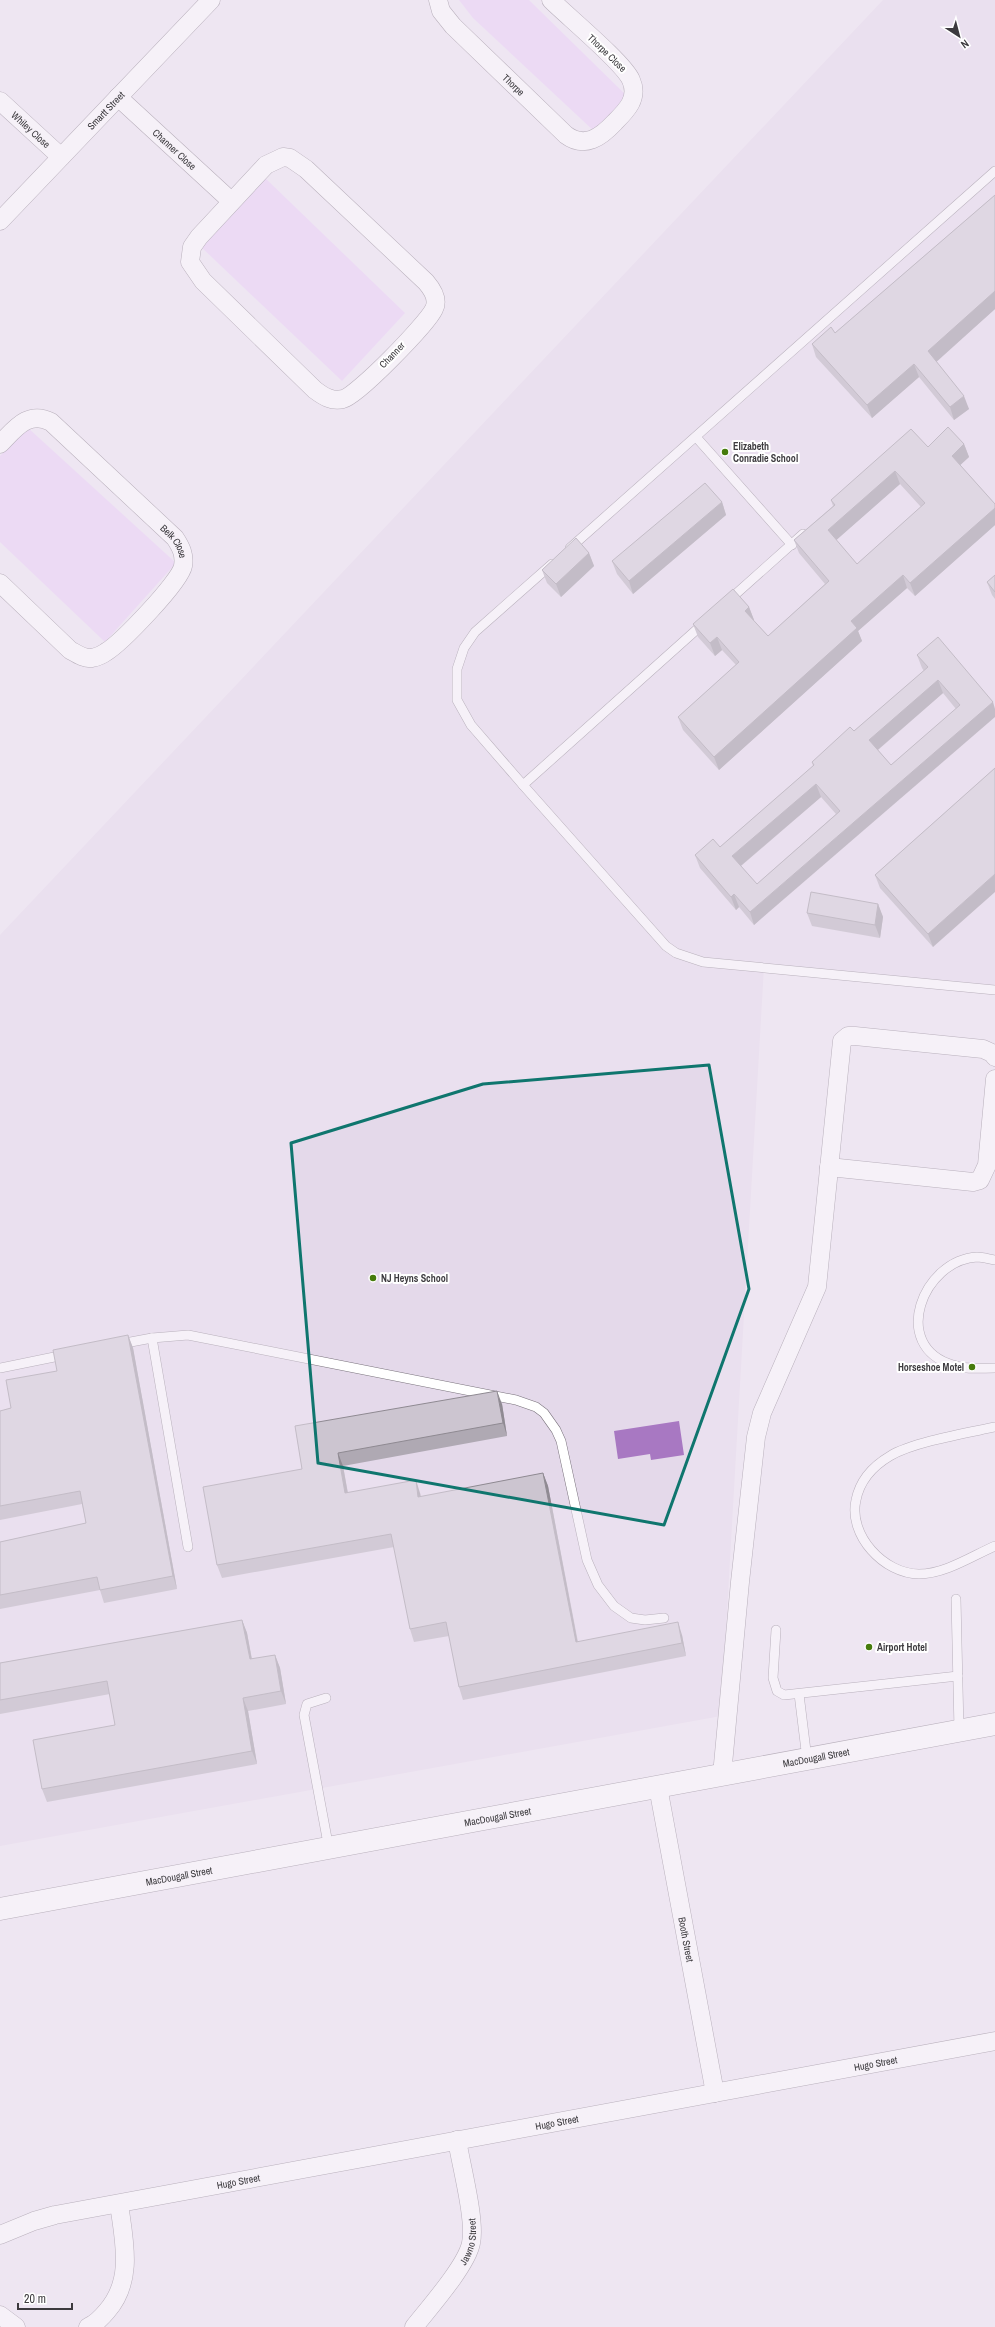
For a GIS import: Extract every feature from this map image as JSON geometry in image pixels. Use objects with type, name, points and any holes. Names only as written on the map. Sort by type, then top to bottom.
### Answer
[{"type":"street","name":"Smartt Street","points":[[0,221],[211,0]]},
{"type":"street","name":"Thorpe","points":[[438,0],[441,11],[453,26],[566,135],[583,142],[591,141],[605,133]]},
{"type":"street","name":"Thorpe Close","points":[[551,0],[621,66],[632,81],[634,94],[632,102],[605,133]]},
{"type":"street","name":"Channer Close","points":[[118,97],[231,201]]},
{"type":"street","name":"Whiley Close","points":[[0,101],[61,158]]},
{"type":"street","name":"Channer","points":[[283,157],[296,161],[426,282],[435,295],[434,309],[420,327],[358,391],[343,399],[336,400],[324,397],[203,281],[190,262],[192,247],[231,201],[266,165],[283,157]]},
{"type":"street","name":"Belk Close","points":[[0,444],[20,423],[28,419],[40,418],[51,422],[175,538],[180,546],[184,559],[183,568],[173,586],[112,648],[92,658],[84,657],[70,650],[0,583]]},
{"type":"street","points":[[722,1775],[740,1582],[756,1437],[765,1406],[817,1287],[841,1044],[844,1038],[854,1036],[983,1049],[992,1052],[995,1057]]},
{"type":"street","points":[[829,1167],[973,1182],[980,1180],[987,1165],[995,1079]]},
{"type":"street","name":"MacDougall Street","points":[[0,1910],[995,1724]]},
{"type":"street","name":"Booth Street","points":[[658,1787],[715,2093]]},
{"type":"street","name":"Hugo Street","points":[[0,2235],[34,2221],[119,2204],[995,2041]]},
{"type":"street","name":"Jawno Street","points":[[414,2327],[456,2272],[471,2244],[471,2221],[457,2140]]},
{"type":"street","points":[[88,2327],[110,2307],[123,2284],[125,2256],[119,2204]]},
{"type":"street","points":[[0,2315],[16,2327]]},
{"type":"lane","points":[[995,171],[475,632],[464,648],[457,668],[457,700],[471,725],[656,936],[676,953],[703,962],[995,990]]},
{"type":"lane","points":[[696,437],[792,545]]},
{"type":"lane","points":[[722,607],[809,529]]},
{"type":"lane","points":[[523,785],[710,618]]},
{"type":"lane","points":[[995,1260],[978,1257],[968,1259],[946,1269],[930,1286],[924,1297],[917,1319],[918,1330],[923,1344],[940,1360],[959,1367],[995,1368]]},
{"type":"lane","points":[[107,1346],[152,1338],[188,1335],[516,1400],[536,1407],[552,1421],[561,1441],[587,1560],[598,1585],[614,1606],[631,1618],[645,1620],[664,1618]]},
{"type":"lane","points":[[152,1338],[188,1547]]},
{"type":"lane","points":[[0,1368],[77,1352]]},
{"type":"lane","points":[[995,1427],[937,1440],[891,1455],[871,1470],[863,1481],[856,1500],[855,1510],[861,1533],[874,1553],[886,1565],[905,1572],[919,1574],[942,1570],[995,1546]]},
{"type":"lane","points":[[956,1599],[959,1730]]},
{"type":"lane","points":[[776,1630],[773,1678],[775,1688],[784,1695],[958,1676]]},
{"type":"lane","points":[[799,1694],[807,1759]]},
{"type":"lane","points":[[326,1698],[307,1704],[304,1715],[329,1849]]},
{"type":"highlighted area","points":[[709,1065],[749,1289],[664,1525],[318,1463],[291,1143],[483,1084]]},
{"type":"shaded area","points":[[459,0],[529,0],[628,97],[595,132],[473,18]]},
{"type":"shaded area","points":[[883,0],[995,0],[995,990],[764,966],[721,1716],[0,1846],[0,935]]},
{"type":"shaded area","points":[[262,175],[405,313],[342,381],[198,244]]},
{"type":"shaded area","points":[[27,427],[176,563],[105,642],[0,542],[0,456]]},
{"type":"shaded area","points":[[679,1421],[684,1455],[651,1460],[650,1454],[618,1459],[614,1431]]},
{"type":"building","points":[[995,195],[995,291],[928,351],[964,396],[950,407],[914,364],[867,405],[812,344],[831,327],[835,333]]},
{"type":"building","points":[[948,427],[964,444],[952,456],[995,504],[995,508],[910,583],[903,575],[851,621],[857,628],[714,757],[678,717],[739,662],[717,637],[710,643],[693,624],[733,589],[749,607],[745,611],[768,636],[829,581],[794,540],[835,505],[831,500],[911,429],[928,447]],"holes":[[[895,471],[925,503],[857,564],[828,530]]]},
{"type":"building","points":[[705,483],[722,502],[629,581],[612,561]]},
{"type":"building","points":[[576,538],[589,553],[556,584],[542,570]]},
{"type":"building","points":[[995,575],[995,592],[987,582]]},
{"type":"building","points":[[938,637],[993,702],[750,912],[734,894],[731,897],[695,855],[713,839],[720,847],[814,765],[812,762],[850,727],[854,731],[928,667],[917,655]],"holes":[[[938,680],[960,705],[891,765],[869,740]],[[816,784],[840,811],[757,884],[732,856]]]},
{"type":"building","points":[[995,768],[995,874],[928,934],[875,875]]},
{"type":"building","points":[[811,892],[878,904],[875,925],[807,913]]},
{"type":"building","points":[[128,1335],[173,1576],[100,1590],[97,1577],[0,1595],[0,1542],[86,1523],[80,1491],[0,1506],[0,1411],[11,1408],[6,1380],[57,1371],[53,1350]]},
{"type":"building","points":[[497,1391],[503,1423],[338,1453],[345,1493],[416,1480],[418,1497],[543,1473],[576,1642],[678,1622],[682,1643],[459,1687],[446,1622],[410,1629],[391,1534],[217,1565],[203,1487],[302,1469],[295,1426]]},
{"type":"building","points":[[242,1620],[250,1659],[275,1655],[281,1691],[243,1698],[252,1751],[42,1789],[33,1740],[115,1725],[107,1681],[0,1700],[0,1663]]},
{"type":"place","name":"Elizabeth Conradie School","points":[[725,452]]},
{"type":"place","name":"NJ Heyns School","points":[[373,1278]]},
{"type":"place","name":"Horseshoe Motel","points":[[972,1367]]},
{"type":"place","name":"Airport Hotel","points":[[869,1647]]}]
